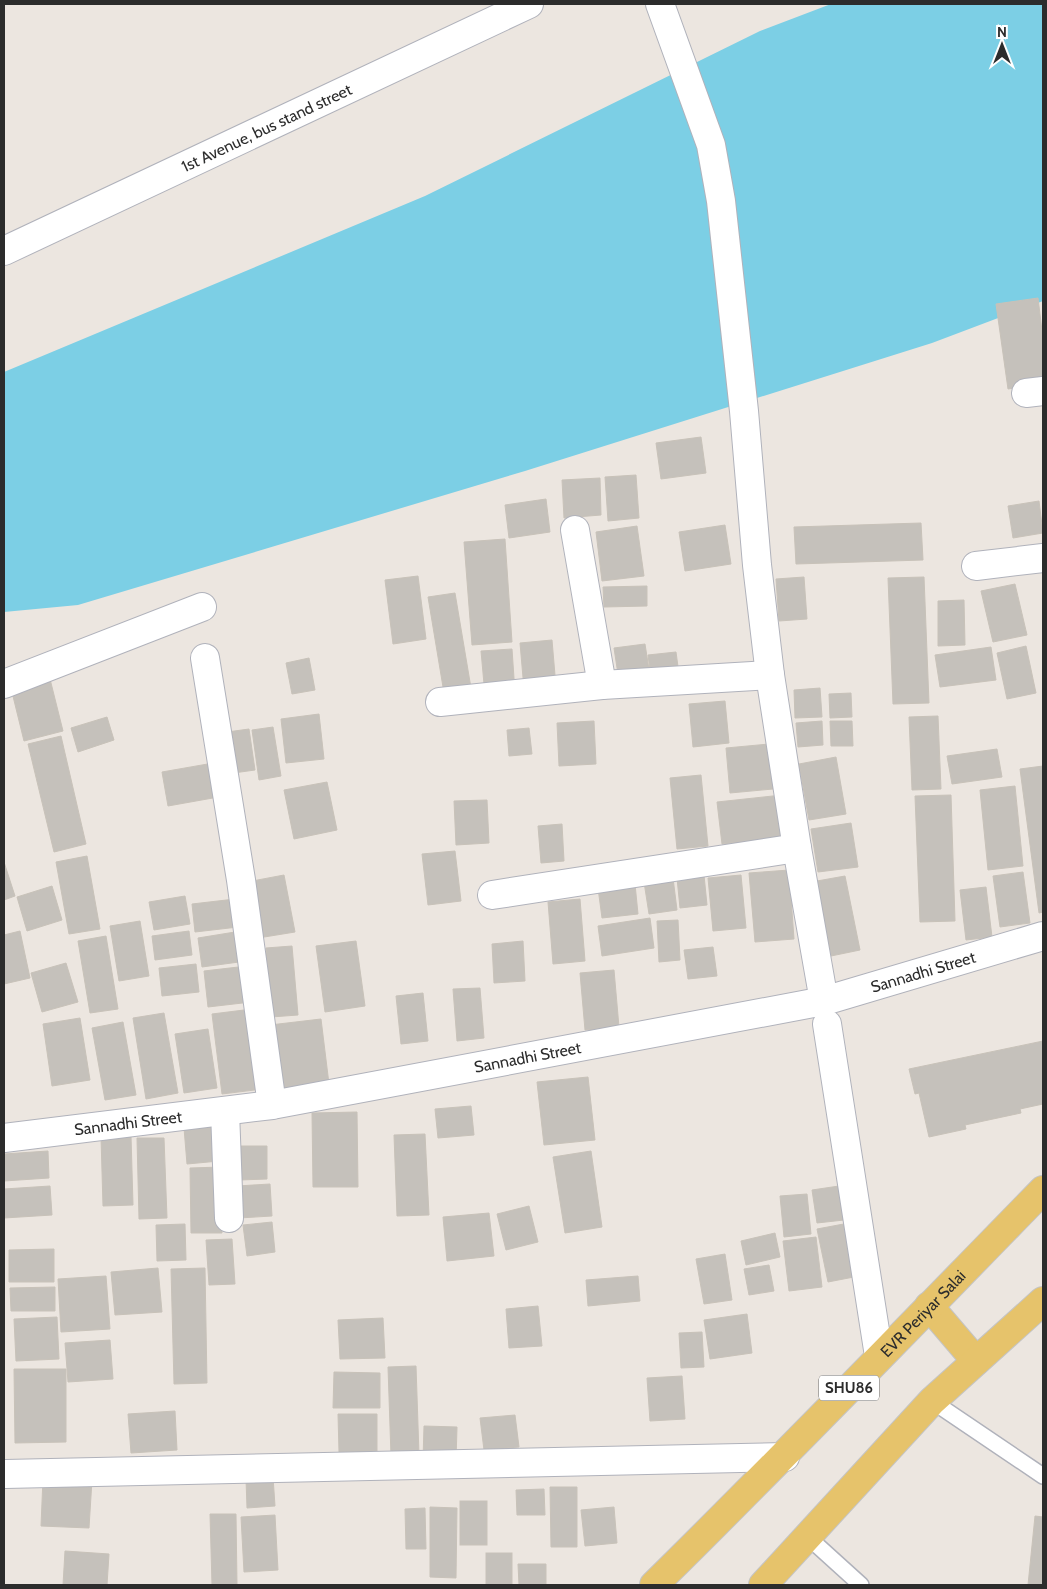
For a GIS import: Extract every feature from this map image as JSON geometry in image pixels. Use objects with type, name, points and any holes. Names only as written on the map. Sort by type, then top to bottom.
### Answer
[{"type":"main road","name":"EVR Periyar Salai","points":[[654,1585],[785,1457],[879,1356],[1043,1190]]},
{"type":"main road","points":[[763,1585],[932,1401],[1043,1300]]},
{"type":"main road","points":[[929,1306],[976,1361]]},
{"type":"street","name":"1st Avenue, bus stand street","points":[[4,251],[529,4]]},
{"type":"street","points":[[660,4],[711,145],[721,200],[744,411],[757,565],[770,675],[879,1356]]},
{"type":"street","points":[[575,530],[602,685]]},
{"type":"street","points":[[976,566],[1043,558]]},
{"type":"street","points":[[4,684],[202,607]]},
{"type":"street","points":[[204,658],[241,880],[272,1105]]},
{"type":"street","points":[[440,702],[602,685],[770,675]]},
{"type":"street","points":[[492,895],[797,848]]},
{"type":"street","name":"Sannadhi Street","points":[[4,1138],[272,1105],[825,1012],[1043,936]]},
{"type":"street","points":[[225,1111],[229,1218]]},
{"type":"street","points":[[4,1472],[785,1457]]},
{"type":"lane","points":[[932,1401],[1043,1476]]},
{"type":"lane","points":[[808,1537],[861,1585]]},
{"type":"water","points":[[831,4],[1043,4],[1043,301],[932,343],[525,471],[78,605],[4,612],[4,372],[425,196],[760,31]]},
{"type":"building","points":[[1038,298],[1043,339],[1043,384],[1008,389],[996,304]]},
{"type":"building","points":[[701,437],[706,473],[661,479],[656,443]]},
{"type":"building","points":[[636,475],[639,518],[608,521],[605,477]]},
{"type":"building","points":[[600,478],[601,515],[564,518],[562,480]]},
{"type":"building","points":[[546,499],[550,532],[509,538],[505,505]]},
{"type":"building","points":[[1039,501],[1043,533],[1013,538],[1008,506]]},
{"type":"building","points":[[921,523],[923,560],[796,564],[794,527]]},
{"type":"building","points":[[725,525],[731,564],[685,571],[679,532]]},
{"type":"building","points":[[637,526],[644,576],[602,581],[596,532]]},
{"type":"building","points":[[505,539],[512,642],[472,645],[464,542]]},
{"type":"building","points":[[418,576],[426,639],[393,644],[385,580]]},
{"type":"building","points":[[804,577],[807,619],[779,621],[776,579]]},
{"type":"building","points":[[924,577],[929,703],[893,704],[888,578]]},
{"type":"building","points":[[1015,584],[1027,635],[993,642],[981,591]]},
{"type":"building","points":[[647,586],[647,606],[604,607],[603,587]]},
{"type":"building","points":[[455,593],[471,688],[444,693],[428,597]]},
{"type":"building","points":[[964,600],[965,645],[938,646],[938,601]]},
{"type":"building","points":[[552,640],[556,687],[524,689],[520,643]]},
{"type":"building","points":[[645,644],[650,676],[619,681],[614,648]]},
{"type":"building","points":[[1026,646],[1036,693],[1007,699],[997,653]]},
{"type":"building","points":[[991,647],[996,680],[940,687],[935,655]]},
{"type":"building","points":[[512,649],[515,693],[485,695],[481,651]]},
{"type":"building","points":[[676,652],[679,674],[651,678],[648,655]]},
{"type":"building","points":[[309,658],[315,690],[292,694],[286,663]]},
{"type":"building","points":[[49,675],[63,731],[24,741],[10,684]]},
{"type":"building","points":[[820,688],[822,717],[795,718],[794,690]]},
{"type":"building","points":[[851,693],[852,717],[830,718],[829,694]]},
{"type":"building","points":[[725,701],[729,743],[693,747],[689,704]]},
{"type":"building","points":[[319,714],[324,759],[286,763],[281,719]]},
{"type":"building","points":[[938,716],[941,789],[912,790],[909,717]]},
{"type":"building","points":[[107,717],[114,740],[78,752],[71,728]]},
{"type":"building","points":[[594,721],[596,764],[559,766],[557,723]]},
{"type":"building","points":[[822,721],[823,745],[798,747],[796,723]]},
{"type":"building","points":[[830,721],[852,721],[853,746],[831,746]]},
{"type":"building","points":[[273,727],[281,776],[259,780],[252,730]]},
{"type":"building","points":[[529,728],[532,754],[509,756],[507,730]]},
{"type":"building","points":[[249,729],[255,770],[226,774],[220,733]]},
{"type":"building","points":[[61,736],[86,844],[54,852],[28,744]]},
{"type":"building","points":[[769,744],[773,789],[730,793],[726,748]]},
{"type":"building","points":[[997,749],[1002,777],[952,784],[947,756]]},
{"type":"building","points":[[836,757],[846,814],[809,820],[799,764]]},
{"type":"building","points":[[219,762],[224,796],[168,806],[162,772]]},
{"type":"building","points":[[1043,766],[1043,912],[1039,913],[1020,769]]},
{"type":"building","points":[[701,775],[708,846],[677,849],[670,778]]},
{"type":"building","points":[[327,782],[337,830],[294,839],[284,790]]},
{"type":"building","points":[[1015,786],[1023,866],[988,870],[980,790]]},
{"type":"building","points":[[782,795],[787,837],[722,844],[717,802]]},
{"type":"building","points":[[951,795],[955,921],[920,922],[915,796]]},
{"type":"building","points":[[487,800],[489,843],[456,845],[454,801]]},
{"type":"building","points":[[851,823],[858,867],[818,872],[811,829]]},
{"type":"building","points":[[562,824],[564,861],[541,863],[538,826]]},
{"type":"building","points":[[455,851],[461,901],[428,905],[422,854]]},
{"type":"building","points":[[87,856],[100,929],[69,934],[56,862]]},
{"type":"building","points":[[4,862],[15,896],[4,900]]},
{"type":"building","points":[[789,870],[794,939],[755,942],[749,873]]},
{"type":"building","points":[[1023,872],[1030,923],[1000,927],[993,876]]},
{"type":"building","points":[[284,875],[295,932],[258,938],[247,882]]},
{"type":"building","points":[[704,875],[707,905],[680,908],[677,878]]},
{"type":"building","points":[[741,875],[746,928],[713,931],[708,878]]},
{"type":"building","points":[[845,876],[860,950],[831,956],[817,881]]},
{"type":"building","points":[[673,878],[677,910],[649,914],[644,882]]},
{"type":"building","points":[[635,884],[638,914],[602,918],[598,888]]},
{"type":"building","points":[[52,886],[62,920],[27,931],[17,897]]},
{"type":"building","points":[[986,887],[992,937],[966,940],[960,890]]},
{"type":"building","points":[[185,896],[190,924],[154,930],[149,902]]},
{"type":"building","points":[[235,899],[238,927],[195,932],[192,904]]},
{"type":"building","points":[[580,899],[585,961],[553,964],[548,902]]},
{"type":"building","points":[[650,918],[654,948],[602,956],[598,926]]},
{"type":"building","points":[[678,920],[680,960],[659,962],[657,921]]},
{"type":"building","points":[[140,921],[149,976],[119,981],[110,926]]},
{"type":"building","points":[[20,931],[30,978],[4,984],[4,935]]},
{"type":"building","points":[[189,931],[192,955],[155,960],[152,936]]},
{"type":"building","points":[[235,932],[239,962],[202,967],[198,938]]},
{"type":"building","points":[[106,936],[118,1009],[90,1013],[78,941]]},
{"type":"building","points":[[356,941],[365,1006],[325,1012],[316,946]]},
{"type":"building","points":[[523,941],[525,981],[494,983],[492,944]]},
{"type":"building","points":[[292,946],[298,1015],[271,1017],[266,948]]},
{"type":"building","points":[[713,947],[717,976],[688,979],[684,950]]},
{"type":"building","points":[[66,963],[78,1002],[42,1012],[31,973]]},
{"type":"building","points":[[196,964],[199,992],[162,996],[159,968]]},
{"type":"building","points":[[247,966],[251,1002],[208,1007],[204,971]]},
{"type":"building","points":[[614,970],[619,1027],[585,1030],[580,973]]},
{"type":"building","points":[[480,988],[484,1038],[457,1041],[453,989]]},
{"type":"building","points":[[423,993],[428,1041],[401,1044],[396,996]]},
{"type":"building","points":[[252,1009],[263,1089],[222,1094],[212,1014]]},
{"type":"building","points":[[164,1013],[178,1093],[146,1099],[133,1018]]},
{"type":"building","points":[[80,1018],[90,1080],[52,1086],[43,1024]]},
{"type":"building","points":[[321,1019],[329,1084],[278,1090],[270,1025]]},
{"type":"building","points":[[123,1022],[136,1095],[105,1100],[92,1028]]},
{"type":"building","points":[[208,1029],[217,1088],[184,1093],[175,1034]]},
{"type":"building","points":[[1043,1041],[1043,1104],[1020,1109],[1021,1113],[965,1125],[966,1129],[929,1137],[919,1093],[915,1094],[909,1069]]},
{"type":"building","points":[[588,1077],[595,1140],[544,1145],[537,1082]]},
{"type":"building","points":[[471,1106],[474,1135],[438,1138],[435,1109]]},
{"type":"building","points":[[357,1112],[358,1187],[313,1187],[312,1113]]},
{"type":"building","points":[[217,1125],[219,1161],[187,1164],[184,1128]]},
{"type":"building","points":[[425,1134],[429,1215],[397,1216],[394,1135]]},
{"type":"building","points":[[131,1136],[133,1205],[103,1206],[101,1137]]},
{"type":"building","points":[[137,1138],[164,1138],[167,1218],[139,1219]]},
{"type":"building","points":[[239,1146],[267,1146],[267,1179],[240,1180]]},
{"type":"building","points":[[48,1151],[49,1178],[4,1181],[4,1154]]},
{"type":"building","points":[[591,1151],[602,1227],[565,1233],[553,1157]]},
{"type":"building","points":[[221,1167],[222,1233],[191,1233],[190,1168]]},
{"type":"building","points":[[270,1184],[272,1216],[239,1218],[237,1186]]},
{"type":"building","points":[[50,1186],[52,1215],[4,1218],[4,1189]]},
{"type":"building","points":[[839,1186],[844,1220],[817,1223],[812,1190]]},
{"type":"building","points":[[807,1194],[811,1234],[784,1237],[780,1196]]},
{"type":"building","points":[[529,1206],[538,1242],[506,1250],[497,1214]]},
{"type":"building","points":[[489,1213],[494,1256],[447,1261],[443,1217]]},
{"type":"building","points":[[272,1222],[275,1252],[247,1256],[243,1225]]},
{"type":"building","points":[[849,1223],[859,1276],[828,1282],[817,1229]]},
{"type":"building","points":[[185,1224],[186,1260],[157,1261],[156,1225]]},
{"type":"building","points":[[775,1233],[780,1257],[746,1265],[741,1241]]},
{"type":"building","points":[[816,1237],[822,1287],[789,1291],[783,1241]]},
{"type":"building","points":[[232,1239],[235,1284],[209,1285],[206,1240]]},
{"type":"building","points":[[54,1249],[54,1282],[9,1282],[9,1250]]},
{"type":"building","points":[[725,1254],[732,1300],[704,1304],[696,1259]]},
{"type":"building","points":[[769,1265],[774,1291],[749,1295],[744,1269]]},
{"type":"building","points":[[158,1268],[162,1312],[115,1315],[111,1272]]},
{"type":"building","points":[[205,1268],[207,1383],[174,1384],[171,1269]]},
{"type":"building","points":[[106,1276],[110,1329],[61,1332],[58,1279]]},
{"type":"building","points":[[638,1276],[640,1301],[588,1306],[586,1280]]},
{"type":"building","points":[[55,1287],[55,1311],[11,1311],[10,1288]]},
{"type":"building","points":[[538,1306],[542,1346],[509,1348],[506,1309]]},
{"type":"building","points":[[747,1314],[752,1353],[710,1359],[704,1320]]},
{"type":"building","points":[[57,1317],[59,1359],[16,1361],[14,1319]]},
{"type":"building","points":[[383,1318],[385,1358],[340,1359],[338,1320]]},
{"type":"building","points":[[702,1332],[704,1367],[681,1368],[679,1333]]},
{"type":"building","points":[[110,1340],[113,1379],[68,1382],[65,1343]]},
{"type":"building","points":[[416,1366],[419,1455],[391,1456],[388,1367]]},
{"type":"building","points":[[14,1369],[66,1369],[66,1442],[15,1443]]},
{"type":"building","points":[[334,1372],[380,1373],[380,1408],[333,1408]]},
{"type":"building","points":[[682,1376],[685,1419],[650,1421],[647,1378]]},
{"type":"building","points":[[175,1411],[177,1450],[131,1453],[128,1414]]},
{"type":"building","points":[[338,1414],[377,1414],[377,1451],[339,1452]]},
{"type":"building","points":[[515,1415],[519,1447],[484,1450],[480,1418]]},
{"type":"building","points":[[424,1426],[457,1427],[456,1460],[423,1460]]},
{"type":"building","points":[[273,1477],[275,1506],[247,1508],[246,1479]]},
{"type":"building","points":[[43,1478],[92,1480],[89,1528],[41,1526]]},
{"type":"building","points":[[550,1487],[577,1487],[577,1547],[551,1547]]},
{"type":"building","points":[[544,1489],[545,1515],[517,1515],[516,1490]]},
{"type":"building","points":[[460,1501],[487,1501],[487,1545],[460,1545]]},
{"type":"building","points":[[430,1507],[457,1508],[456,1578],[430,1577]]},
{"type":"building","points":[[614,1507],[617,1543],[585,1546],[581,1510]]},
{"type":"building","points":[[425,1508],[426,1549],[406,1549],[405,1509]]},
{"type":"building","points":[[210,1514],[236,1514],[237,1585],[212,1585]]},
{"type":"building","points":[[275,1515],[278,1570],[244,1572],[241,1517]]},
{"type":"building","points":[[1035,1516],[1043,1517],[1043,1585],[1028,1585]]},
{"type":"building","points":[[65,1551],[109,1554],[107,1585],[63,1585]]},
{"type":"building","points":[[486,1553],[512,1553],[512,1585],[486,1585]]},
{"type":"building","points":[[518,1564],[546,1564],[546,1585],[519,1585]]}]
